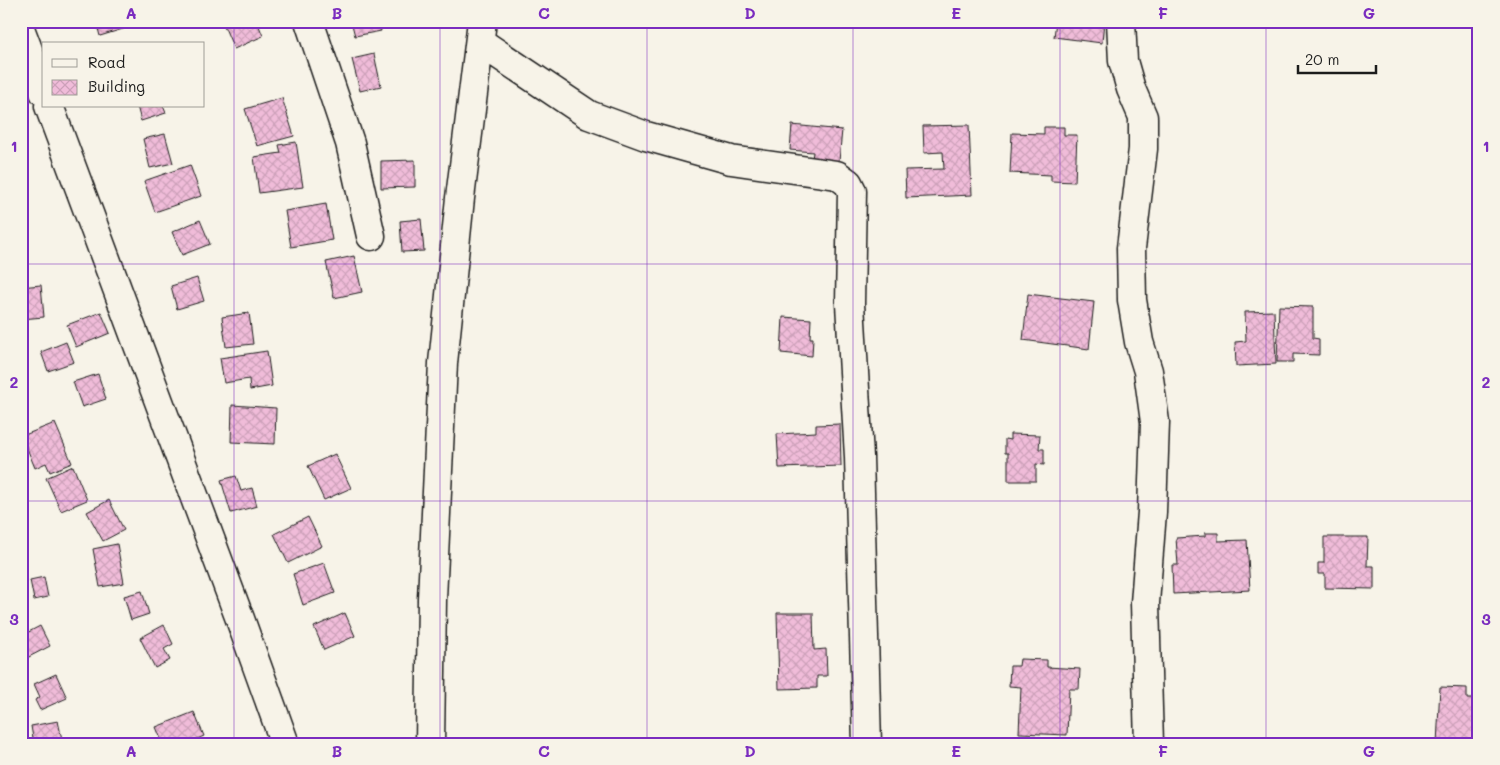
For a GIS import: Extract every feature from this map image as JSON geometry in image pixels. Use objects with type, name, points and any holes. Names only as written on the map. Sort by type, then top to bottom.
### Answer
[{"type":"street","points":[[309,21],[350,142],[371,236]]},
{"type":"street","points":[[1121,21],[1124,61],[1131,89],[1143,117],[1143,149],[1131,248],[1132,300],[1139,342],[1148,371],[1155,422],[1152,512],[1145,603],[1149,744]]},
{"type":"street","points":[[21,31],[42,87]]},
{"type":"street","points":[[430,744],[432,599],[443,363],[460,198],[481,32]]},
{"type":"street","points":[[481,32],[589,116],[646,136],[731,160],[837,175],[848,183],[852,191],[850,304],[859,466],[867,744]]},
{"type":"street","points":[[50,108],[285,744]]},
{"type":"building","points":[[96,21],[124,21],[126,28],[100,36]]},
{"type":"building","points":[[222,21],[257,21],[263,36],[234,49]]},
{"type":"building","points":[[351,21],[379,21],[381,31],[355,36]]},
{"type":"building","points":[[1056,21],[1104,21],[1102,43],[1054,37]]},
{"type":"building","points":[[374,54],[381,86],[360,91],[352,59]]},
{"type":"building","points":[[282,98],[294,136],[257,146],[245,109]]},
{"type":"building","points":[[138,108],[164,108],[166,113],[141,121]]},
{"type":"building","points":[[792,125],[842,130],[839,161],[812,159],[813,152],[790,150]]},
{"type":"building","points":[[969,125],[972,195],[906,198],[905,170],[944,169],[943,152],[924,153],[923,126]]},
{"type":"building","points":[[1044,127],[1064,127],[1064,135],[1077,135],[1075,182],[1051,181],[1051,175],[1010,173],[1012,133],[1044,134]]},
{"type":"building","points":[[165,134],[173,163],[150,168],[143,139]]},
{"type":"building","points":[[296,142],[303,187],[259,193],[254,157],[281,153],[279,145]]},
{"type":"building","points":[[415,160],[415,187],[381,188],[381,161]]},
{"type":"building","points":[[190,165],[201,196],[155,212],[144,181]]},
{"type":"building","points":[[326,204],[332,240],[291,247],[285,211]]},
{"type":"building","points":[[421,219],[424,251],[402,252],[400,221]]},
{"type":"building","points":[[200,220],[210,244],[182,255],[172,232]]},
{"type":"building","points":[[354,256],[362,292],[334,298],[326,262]]},
{"type":"building","points":[[197,278],[204,301],[177,309],[171,286]]},
{"type":"building","points":[[41,285],[44,317],[21,319],[21,287]]},
{"type":"building","points":[[1028,294],[1094,302],[1089,349],[1023,340]]},
{"type":"building","points":[[1279,306],[1313,307],[1313,338],[1319,339],[1319,355],[1293,354],[1293,362],[1277,362]]},
{"type":"building","points":[[1274,311],[1276,364],[1236,366],[1235,342],[1246,341],[1245,312]]},
{"type":"building","points":[[101,312],[110,333],[76,347],[67,325]]},
{"type":"building","points":[[249,313],[253,344],[226,347],[222,317]]},
{"type":"building","points":[[783,317],[811,319],[810,338],[813,338],[812,356],[781,353]]},
{"type":"building","points":[[66,342],[74,362],[48,371],[41,352]]},
{"type":"building","points":[[267,351],[272,386],[250,390],[249,379],[224,383],[220,358]]},
{"type":"building","points":[[98,374],[106,399],[82,407],[73,382]]},
{"type":"building","points":[[232,405],[276,408],[275,444],[231,442]]},
{"type":"building","points":[[55,423],[72,463],[50,472],[46,463],[35,468],[22,436]]},
{"type":"building","points":[[840,424],[841,466],[779,468],[777,434],[816,432],[816,425]]},
{"type":"building","points":[[1010,434],[1040,435],[1039,449],[1044,449],[1044,465],[1036,464],[1036,481],[1008,481],[1008,453],[1005,453],[1005,439],[1010,440]]},
{"type":"building","points":[[335,454],[351,488],[324,500],[308,466]]},
{"type":"building","points":[[73,466],[87,500],[61,511],[46,478]]},
{"type":"building","points":[[236,476],[241,491],[252,488],[257,506],[231,513],[221,480]]},
{"type":"building","points":[[109,500],[124,530],[103,541],[87,512]]},
{"type":"building","points":[[308,517],[322,546],[288,563],[274,534]]},
{"type":"building","points":[[1205,533],[1218,533],[1218,541],[1247,540],[1250,590],[1173,594],[1172,565],[1178,565],[1176,538],[1205,536]]},
{"type":"building","points":[[1324,537],[1368,537],[1367,566],[1374,566],[1374,589],[1325,588],[1325,574],[1318,574],[1318,563],[1324,563]]},
{"type":"building","points":[[117,544],[124,583],[100,587],[93,549]]},
{"type":"building","points":[[324,563],[335,593],[303,605],[293,574]]},
{"type":"building","points":[[44,577],[48,597],[34,600],[30,580]]},
{"type":"building","points":[[142,591],[149,614],[131,620],[124,596]]},
{"type":"building","points":[[345,613],[355,636],[324,650],[314,627]]},
{"type":"building","points":[[777,613],[813,613],[814,650],[826,649],[827,676],[817,676],[817,688],[779,689]]},
{"type":"building","points":[[164,625],[173,644],[164,649],[170,660],[155,668],[140,638]]},
{"type":"building","points":[[40,626],[50,646],[21,661],[21,636]]},
{"type":"building","points":[[1020,659],[1047,660],[1047,667],[1080,669],[1079,689],[1069,689],[1067,735],[1019,733],[1021,687],[1009,686],[1010,666],[1019,666]]},
{"type":"building","points":[[56,674],[67,698],[40,710],[35,700],[40,697],[34,684]]},
{"type":"building","points":[[1440,687],[1467,688],[1467,699],[1479,699],[1479,744],[1437,744]]},
{"type":"building","points":[[194,712],[204,736],[186,744],[163,744],[156,727]]},
{"type":"building","points":[[58,721],[63,744],[34,744],[31,726]]}]
